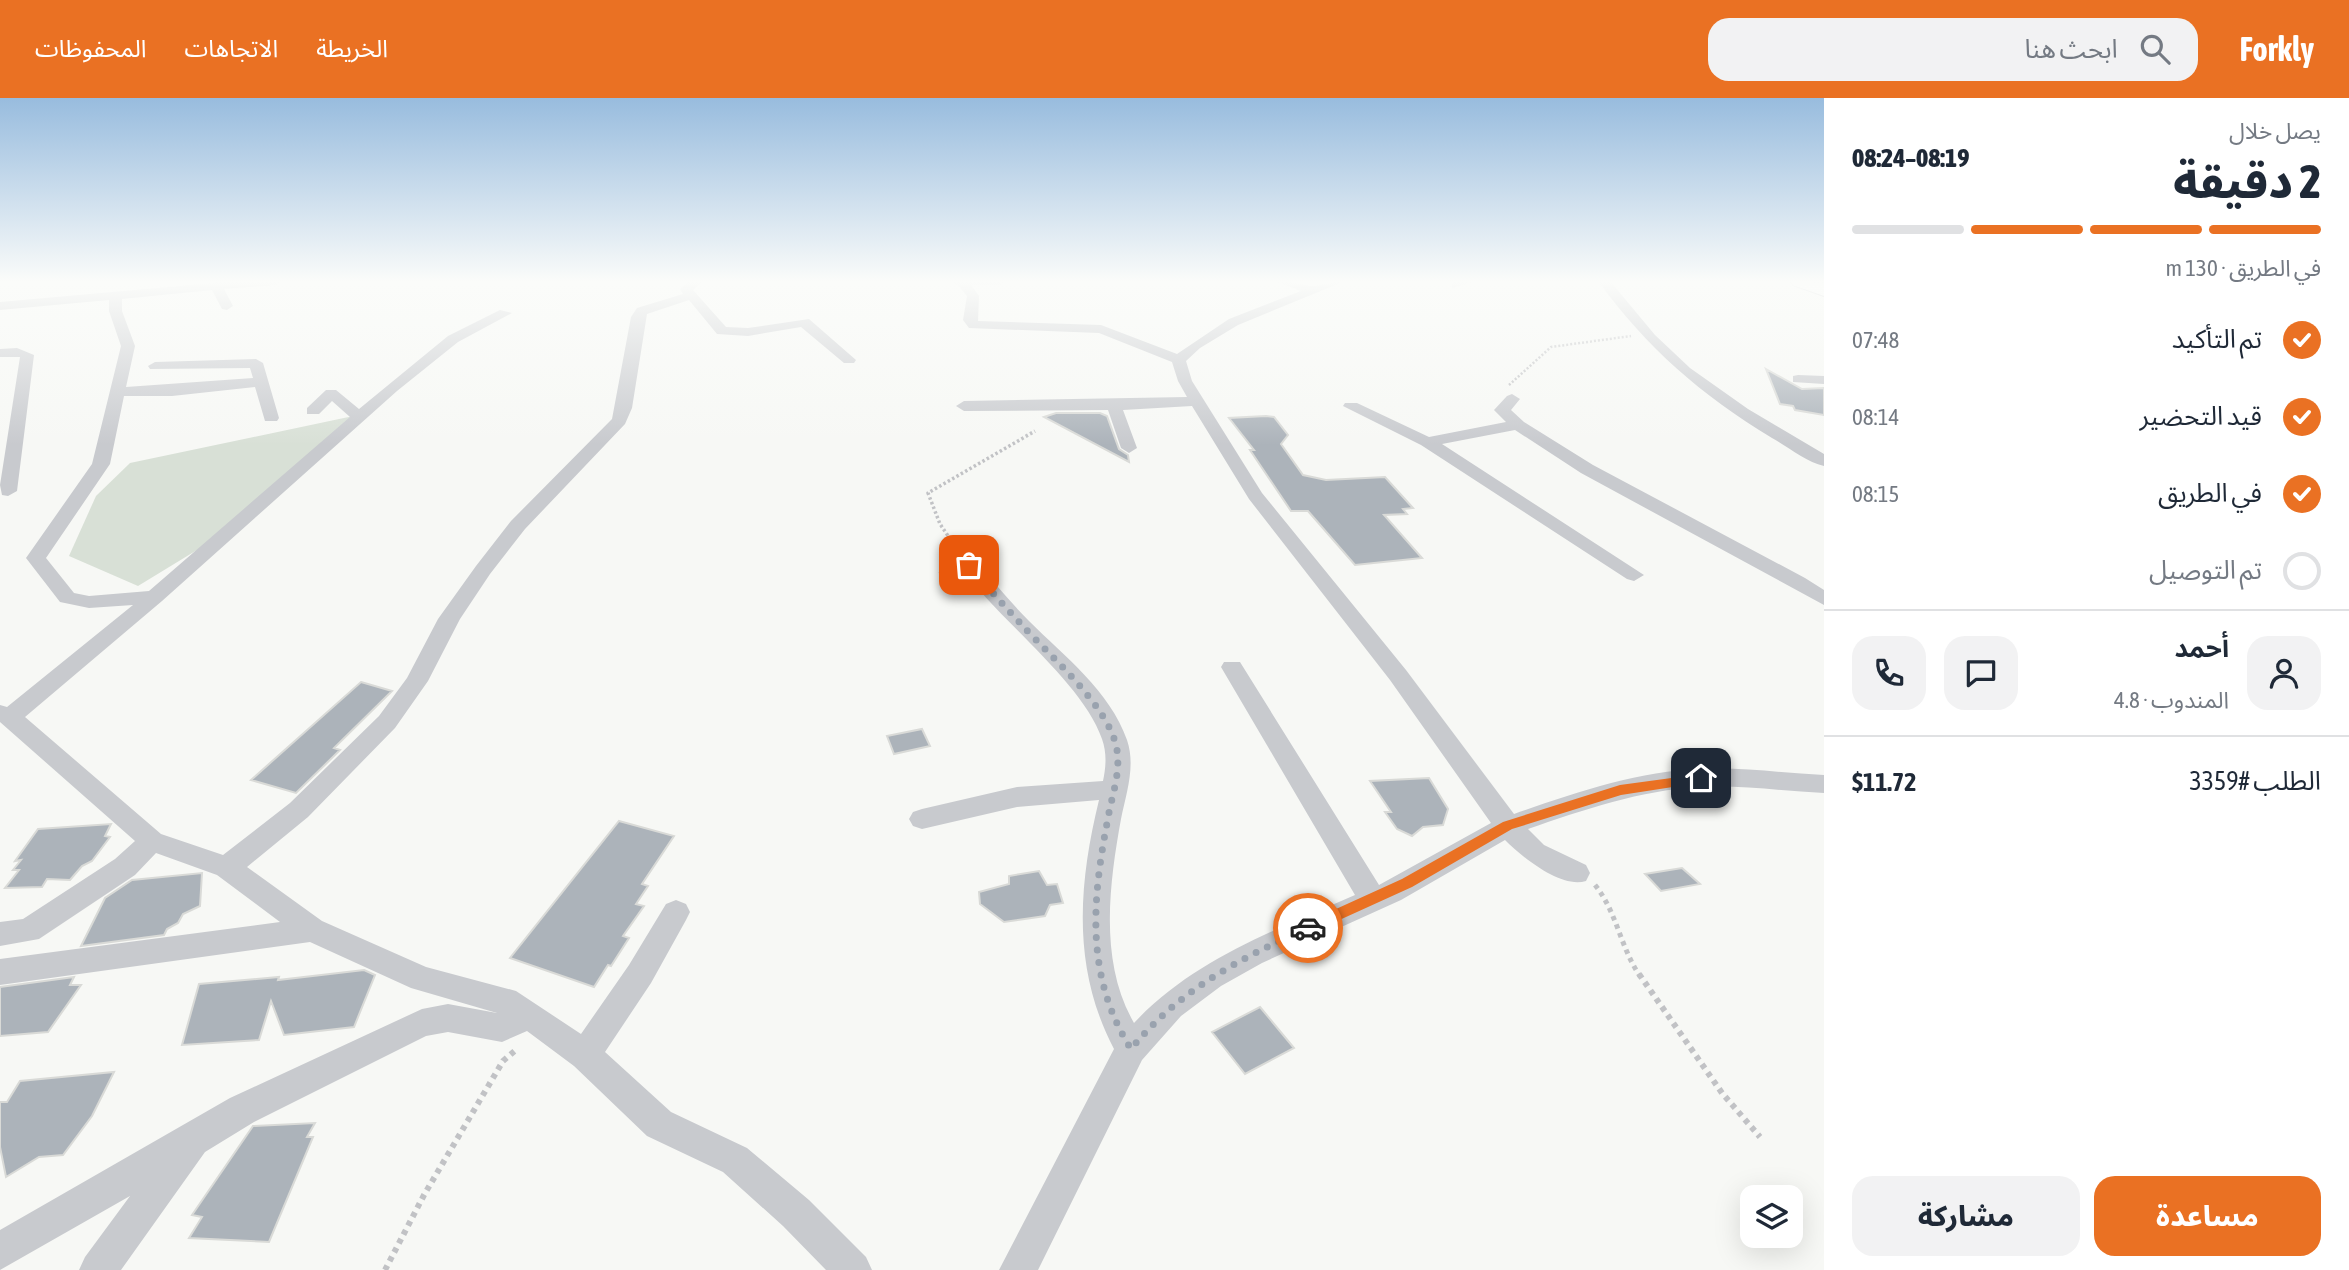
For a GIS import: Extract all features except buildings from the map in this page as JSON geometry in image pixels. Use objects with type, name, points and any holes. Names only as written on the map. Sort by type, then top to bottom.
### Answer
[{"type":"street","points":[[125,336],[128,340],[119,392],[101,464],[36,558],[67,598],[89,602],[155,597]]},
{"type":"street","points":[[460,336],[360,417],[155,597],[5,715],[152,842],[227,867],[312,930],[422,979],[505,1001],[536,1020],[585,1055],[659,1124],[698,1140],[735,1160],[796,1213],[853,1270]]},
{"type":"street","points":[[227,867],[299,810],[356,756],[387,722],[417,681],[449,619],[483,570],[518,525],[619,421],[624,408],[635,336]]},
{"type":"street","points":[[820,336],[849,360]]},
{"type":"street","points":[[1120,336],[1179,360]]},
{"type":"street","points":[[1179,360],[1206,336]]},
{"type":"street","points":[[1649,337],[1710,392],[1824,461]]},
{"type":"street","points":[[0,353],[17,352],[27,355],[8,491]]},
{"type":"street","points":[[1179,360],[1195,401],[1255,495],[1406,685],[1508,826],[1534,852],[1576,873]]},
{"type":"street","points":[[155,366],[256,363],[271,418]]},
{"type":"street","points":[[1798,379],[1824,380]]},
{"type":"street","points":[[119,392],[173,391],[262,382]]},
{"type":"street","points":[[1000,387],[1003,406]]},
{"type":"street","points":[[313,411],[331,393],[360,417]]},
{"type":"street","points":[[1508,394],[1502,410],[1518,425],[1587,469],[1798,582],[1824,600]]},
{"type":"street","points":[[964,406],[1114,405],[1195,401]]},
{"type":"street","points":[[1114,405],[1129,448]]},
{"type":"street","points":[[1351,406],[1427,442],[1634,575]]},
{"type":"street","points":[[1427,442],[1518,425]]},
{"type":"street","points":[[969,565],[1070,675],[1106,723],[1116,744],[1118,758],[1114,790],[1100,867],[1096,944],[1098,967],[1108,1006],[1131,1049]]},
{"type":"street","points":[[1232,667],[1373,900]]},
{"type":"street","points":[[1018,1270],[1131,1049],[1170,1006],[1201,983],[1251,954],[1424,875],[1508,826],[1586,799],[1658,783],[1701,778],[1824,784]]},
{"type":"street","points":[[922,819],[1017,797],[1114,790]]},
{"type":"street","points":[[0,934],[29,930],[125,867],[152,842]]},
{"type":"street","points":[[585,1055],[640,974],[676,912]]},
{"type":"street","points":[[0,972],[312,930]]},
{"type":"street","points":[[0,1251],[242,1110],[422,1023],[447,1018],[502,1028],[536,1020]]},
{"type":"street","points":[[98,1270],[193,1140]]},
{"type":"path","points":[[1508,394],[1551,347],[1615,337],[1649,337]]},
{"type":"path","points":[[969,565],[940,524],[928,494],[1035,431]]},
{"type":"path","points":[[1576,873],[1602,891],[1616,919],[1625,951],[1637,972],[1722,1093],[1760,1137]]},
{"type":"path","points":[[385,1270],[424,1195],[503,1061],[536,1020]]},
{"type":"shaded area","points":[[358,415],[238,525],[138,586],[69,556],[96,496],[130,463]]},
{"type":"way so far","points":[[969,565],[1070,675],[1106,723],[1116,744],[1117,773],[1100,867],[1096,944],[1103,991],[1115,1023],[1131,1049],[1151,1024],[1191,989],[1251,954],[1308,928]]},
{"type":"route","points":[[1308,928],[1391,892],[1508,826],[1620,790],[1701,778]]}]
